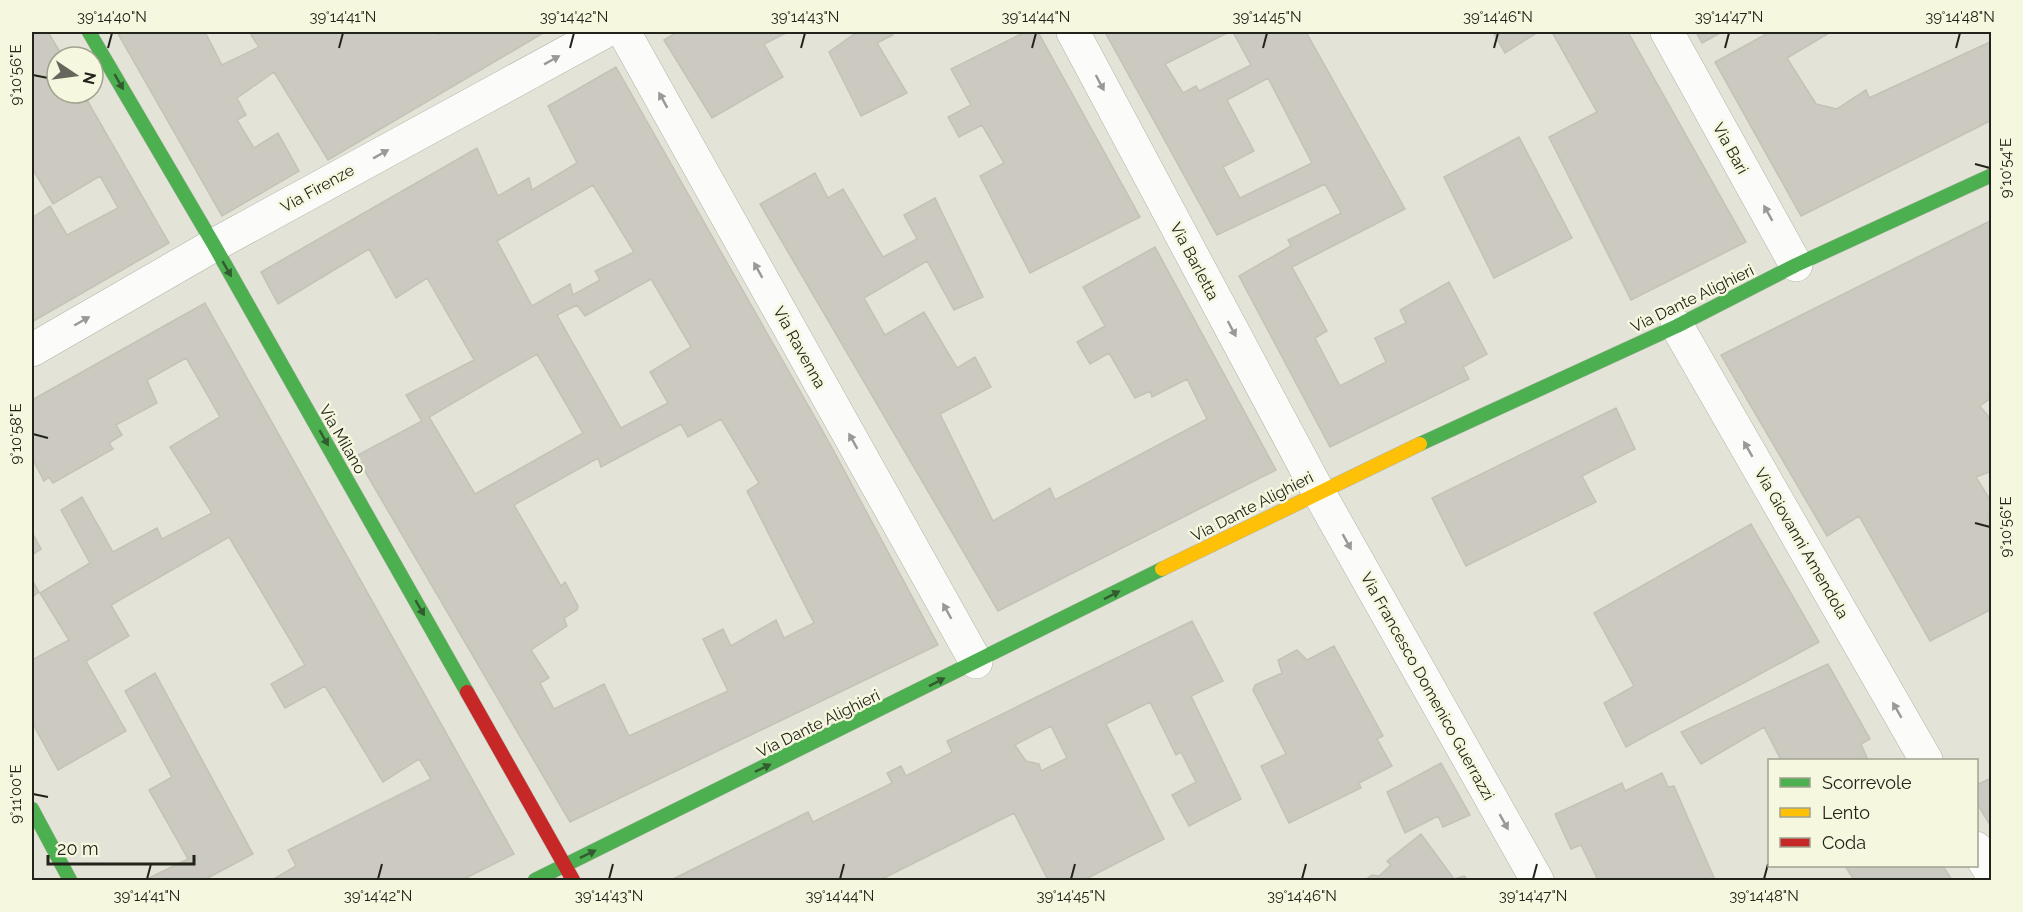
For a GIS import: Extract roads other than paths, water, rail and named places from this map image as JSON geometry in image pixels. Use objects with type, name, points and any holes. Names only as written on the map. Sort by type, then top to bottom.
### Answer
[{"type":"street","name":"Via Milano","points":[[89,32],[214,245],[573,880]]},
{"type":"street","name":"Via Firenze","points":[[32,350],[214,245],[604,32]]},
{"type":"street","name":"Via Ravenna","points":[[624,32],[976,662]]},
{"type":"street","name":"Via Barletta","points":[[1073,32],[1318,491]]},
{"type":"street","name":"Via Bari","points":[[1666,32],[1796,265]]},
{"type":"street","name":"Via Dante Alighieri","points":[[535,880],[1318,491],[1677,326],[1796,265],[1992,176]]},
{"type":"street","name":"Via Giovanni Amendola","points":[[1677,326],[1925,759]]},
{"type":"street","name":"Via Francesco Domenico Guerrazzi","points":[[1318,491],[1537,880]]},
{"type":"street","points":[[32,809],[70,880]]},
{"type":"street","points":[[1978,850],[1992,874]]}]
